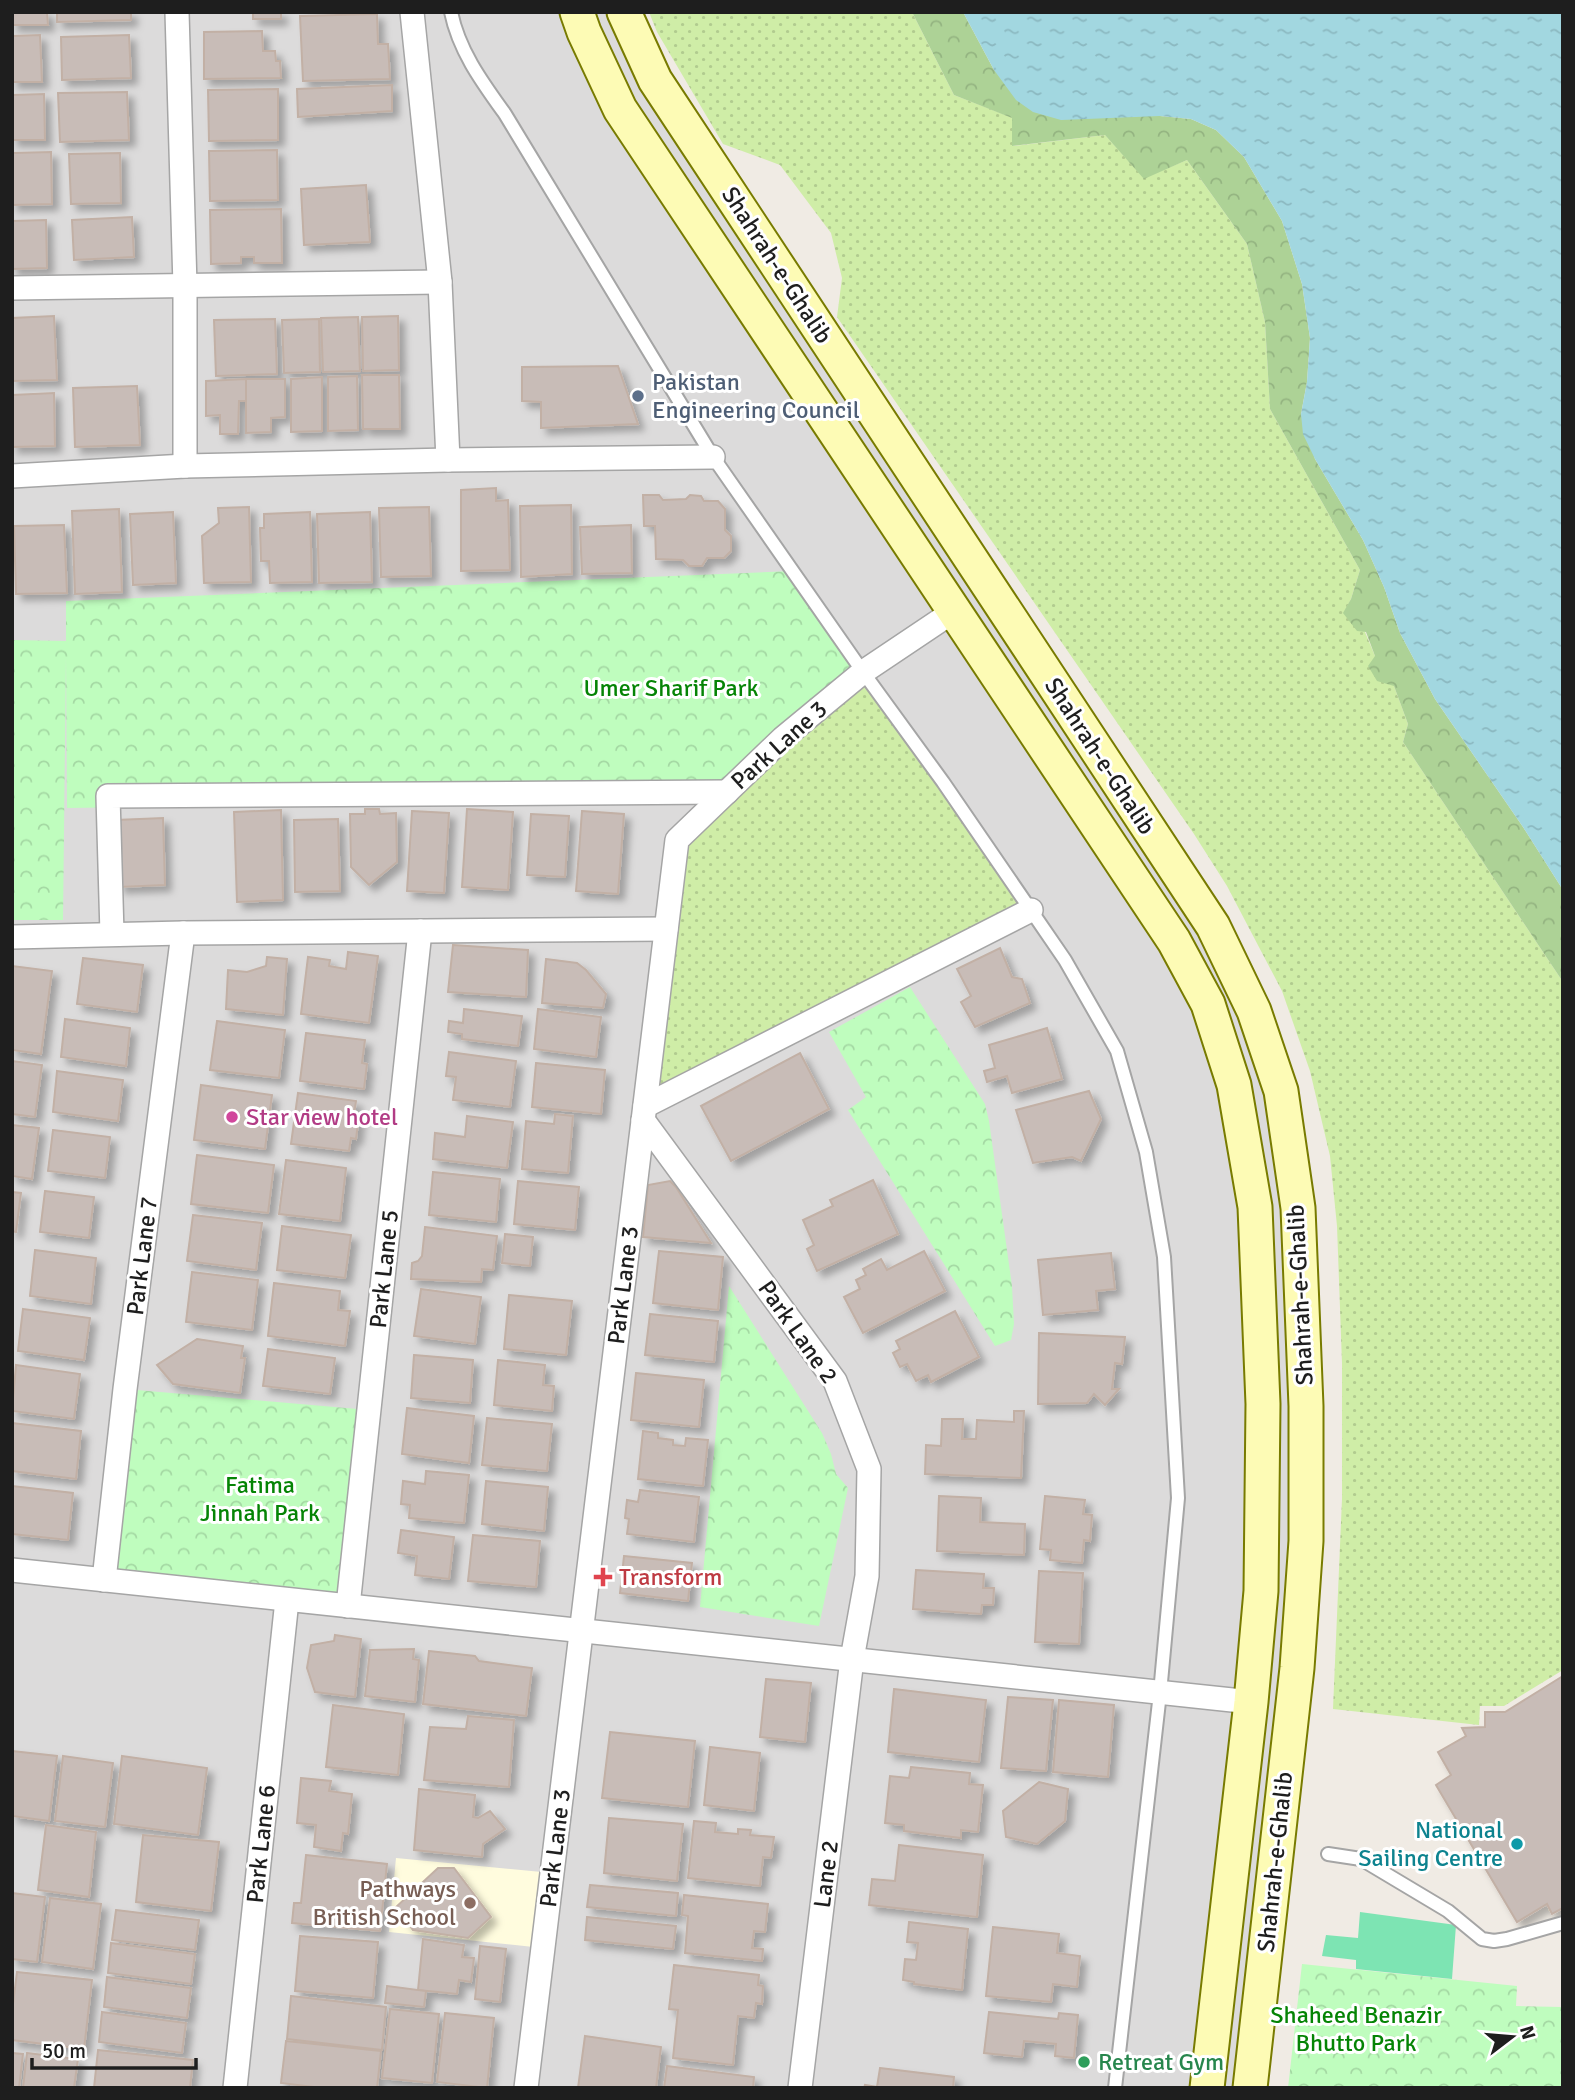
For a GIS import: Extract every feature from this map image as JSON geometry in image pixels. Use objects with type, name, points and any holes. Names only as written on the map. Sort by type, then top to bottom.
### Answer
[{"type":"main road","name":"Shahrah-e-Ghalib","points":[[577,12],[620,109],[1174,941],[1208,1004],[1234,1085],[1255,1207],[1263,1404],[1262,1583],[1207,2088]]},
{"type":"main road","name":"Shahrah-e-Ghalib","points":[[624,12],[655,80],[1213,926],[1254,1011],[1281,1091],[1298,1208],[1306,1406],[1306,1541],[1299,1637],[1250,2088]]},
{"type":"main road","points":[[1262,1583],[1264,1591],[1276,1600],[1291,1600],[1302,1590]]},
{"type":"main road","points":[[1257,1637],[1280,1627],[1299,1637]]},
{"type":"street","points":[[177,12],[185,286],[185,466]]},
{"type":"street","points":[[412,12],[440,282],[448,460]]},
{"type":"street","points":[[12,288],[440,282]]},
{"type":"street","points":[[12,476],[185,466],[713,457]]},
{"type":"street","name":"Park Lane 3","points":[[526,2088],[677,840],[783,738],[863,672],[954,611]]},
{"type":"street","points":[[112,934],[108,796],[727,792]]},
{"type":"street","points":[[644,1113],[1031,910]]},
{"type":"street","points":[[12,937],[666,929]]},
{"type":"street","name":"Park Lane 5","points":[[348,1606],[420,931]]},
{"type":"street","name":"Park Lane 7","points":[[104,1580],[124,1389],[183,933]]},
{"type":"street","name":"Park Lane 2","points":[[644,1113],[835,1381],[869,1469],[867,1576],[852,1660]]},
{"type":"street","points":[[12,1570],[1251,1702]]},
{"type":"street","name":"Park Lane 6","points":[[235,2088],[287,1600]]},
{"type":"street","name":"Lane 2","points":[[800,2088],[852,1660]]},
{"type":"lane","points":[[451,12],[455,31],[471,66],[505,114],[713,457],[1031,910],[1065,960],[1117,1051],[1146,1152],[1164,1257],[1178,1498],[1160,1693],[1115,2088]]},
{"type":"lane","points":[[1328,1854],[1361,1859],[1448,1911],[1482,1939],[1507,1939],[1563,1923]]},
{"type":"shaded area","points":[[12,12],[621,12],[1270,1042],[1310,1318],[1249,2088],[12,2088]]},
{"type":"shaded area","name":"Pathways British School","points":[[396,1858],[552,1873],[543,1948],[389,1932]]},
{"type":"green space","points":[[649,12],[912,12],[954,95],[1013,118],[1013,146],[1105,135],[1144,178],[1187,160],[1247,244],[1265,322],[1270,409],[1360,570],[1344,613],[1365,632],[1375,656],[1394,686],[1408,724],[1403,742],[1563,982],[1563,1670],[1504,1706],[1480,1706],[1479,1725],[1333,1709],[1342,1499],[1342,1363],[1337,1226],[1330,1156],[1310,1071],[1282,991],[1227,886],[1194,834],[837,317],[842,278],[831,233],[780,165],[723,144],[657,32]]},
{"type":"green space","points":[[912,12],[963,12],[994,70],[1160,116],[1191,119],[1216,130],[1244,157],[1282,221],[1302,284],[1310,338],[1307,382],[1301,414],[1315,459],[1363,540],[1384,587],[1400,633],[1435,699],[1563,890],[1563,982],[1403,742],[1408,724],[1394,686],[1377,681],[1368,666],[1375,656],[1366,632],[1357,631],[1343,613],[1351,599],[1360,570],[1270,409],[1265,322],[1247,244],[1187,160],[1144,179],[1105,135],[1012,146],[1012,118],[954,95]]},
{"type":"green space","name":"Umer Sharif Park","points":[[793,571],[863,672],[719,799],[67,808],[66,656],[63,920],[12,920],[12,640],[66,641],[66,601]]},
{"type":"green space","points":[[863,672],[1026,903],[646,1099],[677,840]]},
{"type":"green space","points":[[910,987],[985,1104],[1012,1286],[1014,1324],[1011,1340],[995,1346],[848,1110],[866,1097],[829,1032]]},
{"type":"green space","points":[[729,1286],[822,1433],[836,1474],[848,1488],[819,1626],[700,1607]]},
{"type":"green space","name":"Fatima Jinnah Park","points":[[125,1389],[369,1410],[348,1606],[104,1580]]},
{"type":"green space","points":[[1360,1912],[1456,1925],[1452,1979],[1356,1969],[1356,1960],[1322,1956],[1326,1935],[1358,1938]]},
{"type":"green space","name":"Shaheed Benazir Bhutto Park","points":[[1302,1964],[1517,1986],[1516,2006],[1563,2007],[1563,2088],[1288,2088]]},
{"type":"water","points":[[963,12],[1563,12],[1563,890],[1435,699],[1400,633],[1384,587],[1363,540],[1303,434],[1301,414],[1307,382],[1310,338],[1302,284],[1282,221],[1244,157],[1216,130],[1191,119],[1160,116],[1061,120],[1033,112],[1016,100],[994,70]]},
{"type":"building","points":[[12,12],[47,12],[48,25],[12,25]]},
{"type":"building","points":[[57,12],[131,12],[131,20],[57,22]]},
{"type":"building","points":[[253,12],[281,12],[281,19],[253,19]]},
{"type":"building","points":[[377,14],[378,44],[388,44],[390,79],[303,81],[300,16]]},
{"type":"building","points":[[262,31],[263,51],[275,51],[276,61],[280,61],[281,78],[204,79],[204,32]]},
{"type":"building","points":[[40,35],[42,82],[12,82],[12,36]]},
{"type":"building","points":[[129,35],[131,78],[62,80],[61,37]]},
{"type":"building","points":[[392,85],[392,111],[298,117],[297,89]]},
{"type":"building","points":[[278,89],[278,140],[209,141],[208,90]]},
{"type":"building","points":[[127,92],[129,140],[60,142],[58,93]]},
{"type":"building","points":[[44,94],[45,140],[12,140],[12,95]]},
{"type":"building","points":[[277,150],[278,200],[210,201],[209,151]]},
{"type":"building","points":[[51,152],[52,204],[12,205],[12,153]]},
{"type":"building","points":[[120,153],[121,203],[71,204],[69,154]]},
{"type":"building","points":[[366,185],[370,242],[304,245],[301,189]]},
{"type":"building","points":[[281,209],[282,263],[254,263],[254,257],[241,257],[241,263],[211,264],[210,210]]},
{"type":"building","points":[[132,217],[134,257],[74,260],[72,220]]},
{"type":"building","points":[[46,220],[47,268],[12,269],[12,221]]},
{"type":"building","points":[[54,316],[57,380],[12,381],[12,318]]},
{"type":"building","points":[[398,316],[399,370],[363,371],[362,317]]},
{"type":"building","points":[[358,317],[360,371],[323,372],[321,318]]},
{"type":"building","points":[[275,319],[277,374],[216,376],[214,320]]},
{"type":"building","points":[[319,319],[320,372],[284,373],[282,320]]},
{"type":"building","name":"Pakistan Engineering Council","points":[[618,366],[638,424],[541,428],[541,402],[522,401],[522,367]]},
{"type":"building","points":[[362,375],[399,375],[400,429],[363,429]]},
{"type":"building","points":[[357,376],[358,430],[328,431],[328,377]]},
{"type":"building","points":[[322,377],[322,431],[291,432],[291,379]]},
{"type":"building","points":[[246,379],[285,379],[285,417],[271,418],[271,432],[246,433]]},
{"type":"building","points":[[246,379],[246,401],[239,401],[238,434],[220,434],[220,415],[206,416],[206,381]]},
{"type":"building","points":[[137,386],[140,445],[75,447],[73,388]]},
{"type":"building","points":[[54,393],[55,446],[12,447],[12,395]]},
{"type":"building","points":[[496,488],[496,501],[508,500],[510,570],[461,571],[461,490]]},
{"type":"building","points":[[643,495],[659,495],[663,500],[686,499],[690,495],[701,496],[704,501],[718,501],[725,509],[725,530],[731,536],[731,551],[724,558],[707,558],[702,566],[689,566],[683,560],[656,559],[655,526],[644,526]]},
{"type":"building","points":[[571,505],[572,574],[521,577],[520,506]]},
{"type":"building","points":[[249,507],[251,582],[204,583],[202,536],[219,523],[218,508]]},
{"type":"building","points":[[429,507],[431,576],[381,577],[379,508]]},
{"type":"building","points":[[119,509],[122,592],[75,594],[72,511]]},
{"type":"building","points":[[173,512],[176,583],[133,585],[130,514]]},
{"type":"building","points":[[310,512],[312,582],[270,583],[269,561],[261,561],[260,528],[264,528],[264,514]]},
{"type":"building","points":[[370,512],[372,582],[319,583],[317,514]]},
{"type":"building","points":[[64,525],[67,593],[16,594],[14,526]]},
{"type":"building","points":[[631,525],[632,573],[582,574],[580,527]]},
{"type":"building","points":[[365,809],[379,809],[380,814],[396,813],[397,862],[369,885],[351,867],[350,814],[365,814]]},
{"type":"building","points":[[467,809],[513,812],[508,890],[462,887]]},
{"type":"building","points":[[281,810],[283,900],[237,902],[234,812]]},
{"type":"building","points":[[412,811],[449,813],[444,893],[407,891]]},
{"type":"building","points":[[582,811],[624,814],[618,894],[576,891]]},
{"type":"building","points":[[531,814],[569,816],[565,877],[527,875]]},
{"type":"building","points":[[163,818],[165,885],[119,887],[116,820]]},
{"type":"building","points":[[338,819],[340,891],[295,892],[294,820]]},
{"type":"building","points":[[453,945],[528,950],[526,997],[448,992]]},
{"type":"building","points":[[1000,948],[1012,977],[1022,979],[1030,1003],[975,1027],[961,1002],[971,996],[957,969]]},
{"type":"building","points":[[348,952],[378,956],[369,1023],[301,1014],[308,957],[330,960],[329,966],[346,969]]},
{"type":"building","points":[[267,957],[287,959],[283,1015],[226,1009],[228,970],[247,972],[266,966]]},
{"type":"building","points":[[83,958],[143,965],[137,1012],[77,1004]]},
{"type":"building","points":[[546,959],[577,963],[586,970],[606,994],[603,1008],[542,1003]]},
{"type":"building","points":[[12,966],[52,971],[41,1054],[12,1050]]},
{"type":"building","points":[[464,1009],[522,1016],[518,1046],[462,1039],[462,1034],[448,1032],[449,1021],[463,1023]]},
{"type":"building","points":[[538,1009],[601,1017],[596,1057],[534,1049]]},
{"type":"building","points":[[65,1019],[130,1028],[126,1066],[61,1057]]},
{"type":"building","points":[[217,1021],[285,1030],[279,1078],[210,1070]]},
{"type":"building","points":[[1047,1028],[1062,1079],[1012,1093],[1007,1076],[987,1082],[984,1071],[995,1068],[989,1045]]},
{"type":"building","points":[[306,1033],[365,1040],[362,1063],[367,1064],[364,1089],[300,1081]]},
{"type":"building","points":[[449,1052],[516,1061],[510,1107],[453,1100],[456,1077],[446,1076]]},
{"type":"building","points":[[800,1053],[829,1109],[731,1161],[701,1106]]},
{"type":"building","points":[[12,1061],[42,1065],[35,1117],[12,1114]]},
{"type":"building","points":[[536,1063],[605,1070],[601,1114],[532,1107]]},
{"type":"building","points":[[57,1071],[123,1080],[118,1121],[53,1112]]},
{"type":"building","points":[[201,1085],[272,1095],[265,1149],[194,1140]]},
{"type":"building","points":[[1089,1091],[1101,1119],[1081,1161],[1072,1157],[1033,1163],[1016,1110]]},
{"type":"building","points":[[298,1093],[356,1101],[354,1114],[359,1115],[356,1139],[351,1138],[349,1151],[291,1144]]},
{"type":"building","points":[[555,1114],[573,1116],[568,1173],[522,1169],[526,1121],[554,1124]]},
{"type":"building","points":[[467,1116],[513,1122],[507,1168],[433,1159],[435,1133],[465,1137]]},
{"type":"building","points":[[12,1125],[39,1128],[32,1179],[12,1176]]},
{"type":"building","points":[[53,1130],[110,1137],[105,1178],[48,1171]]},
{"type":"building","points":[[197,1155],[274,1165],[268,1213],[191,1204]]},
{"type":"building","points":[[286,1160],[346,1168],[340,1221],[279,1214]]},
{"type":"building","points":[[433,1172],[500,1179],[496,1222],[429,1215]]},
{"type":"building","points":[[873,1180],[898,1234],[817,1271],[807,1249],[814,1245],[803,1220],[833,1206],[830,1200]]},
{"type":"building","points":[[518,1181],[579,1187],[575,1230],[514,1224]]},
{"type":"building","points":[[670,1181],[711,1243],[643,1237],[648,1185]]},
{"type":"building","points":[[45,1191],[94,1197],[89,1238],[40,1232]]},
{"type":"building","points":[[12,1192],[21,1193],[16,1232],[12,1231]]},
{"type":"building","points":[[193,1215],[262,1223],[256,1270],[187,1261]]},
{"type":"building","points":[[282,1226],[351,1235],[345,1278],[277,1270]]},
{"type":"building","points":[[425,1227],[497,1236],[493,1270],[482,1269],[481,1282],[411,1279],[412,1263],[422,1256]]},
{"type":"building","points":[[505,1234],[533,1237],[530,1266],[502,1263]]},
{"type":"building","points":[[35,1250],[96,1258],[91,1304],[30,1296]]},
{"type":"building","points":[[659,1251],[723,1257],[718,1310],[653,1303]]},
{"type":"building","points":[[924,1251],[945,1291],[863,1333],[844,1297],[860,1289],[856,1280],[866,1275],[863,1269],[881,1259],[887,1270]]},
{"type":"building","points":[[1111,1253],[1115,1289],[1096,1291],[1098,1310],[1043,1315],[1038,1260]]},
{"type":"building","points":[[192,1272],[258,1280],[252,1330],[186,1322]]},
{"type":"building","points":[[274,1283],[340,1291],[338,1310],[350,1311],[345,1346],[268,1336]]},
{"type":"building","points":[[421,1289],[481,1297],[475,1344],[414,1336]]},
{"type":"building","points":[[509,1295],[572,1301],[566,1355],[504,1349]]},
{"type":"building","points":[[23,1309],[90,1318],[84,1360],[18,1351]]},
{"type":"building","points":[[955,1311],[979,1357],[931,1382],[928,1375],[916,1381],[907,1364],[900,1367],[893,1353],[900,1349],[896,1341]]},
{"type":"building","points":[[650,1314],[718,1321],[714,1362],[645,1355]]},
{"type":"building","points":[[1039,1333],[1125,1337],[1122,1364],[1115,1363],[1112,1389],[1119,1389],[1105,1405],[1094,1394],[1087,1403],[1038,1404]]},
{"type":"building","points":[[197,1339],[243,1346],[241,1358],[245,1358],[240,1393],[173,1384],[157,1365]]},
{"type":"building","points":[[268,1349],[335,1358],[330,1394],[263,1386]]},
{"type":"building","points":[[414,1355],[473,1360],[470,1403],[411,1398]]},
{"type":"building","points":[[498,1360],[545,1365],[543,1385],[554,1386],[552,1411],[494,1405]]},
{"type":"building","points":[[16,1365],[80,1374],[74,1419],[12,1411]]},
{"type":"building","points":[[636,1373],[704,1380],[699,1427],[631,1420]]},
{"type":"building","points":[[407,1408],[474,1416],[469,1463],[402,1454]]},
{"type":"building","points":[[1014,1411],[1024,1411],[1021,1478],[925,1474],[926,1445],[941,1446],[942,1419],[963,1419],[962,1439],[976,1439],[977,1420],[1014,1422]]},
{"type":"building","points":[[487,1418],[552,1424],[547,1471],[482,1465]]},
{"type":"building","points":[[12,1423],[81,1431],[76,1479],[12,1471]]},
{"type":"building","points":[[643,1431],[658,1433],[658,1438],[673,1440],[673,1445],[685,1446],[686,1438],[708,1440],[703,1486],[638,1479]]},
{"type":"building","points":[[426,1471],[469,1475],[464,1523],[409,1518],[410,1505],[401,1504],[403,1481],[425,1484]]},
{"type":"building","points":[[486,1481],[548,1487],[544,1531],[482,1524]]},
{"type":"building","points":[[12,1486],[73,1493],[68,1540],[12,1534]]},
{"type":"building","points":[[640,1490],[699,1497],[694,1542],[627,1534],[627,1500],[638,1502]]},
{"type":"building","points":[[939,1496],[981,1498],[980,1522],[1025,1524],[1024,1555],[937,1551]]},
{"type":"building","points":[[1045,1496],[1085,1500],[1083,1514],[1092,1515],[1090,1541],[1084,1540],[1082,1563],[1050,1560],[1051,1550],[1040,1549]]},
{"type":"building","points":[[401,1530],[454,1537],[449,1579],[415,1575],[417,1556],[398,1553]]},
{"type":"building","points":[[473,1535],[540,1541],[536,1587],[468,1581]]},
{"type":"building","points":[[624,1556],[692,1563],[688,1601],[620,1593]]},
{"type":"building","points":[[916,1570],[984,1574],[983,1588],[994,1588],[993,1605],[982,1605],[981,1614],[913,1609]]},
{"type":"building","points":[[1039,1571],[1083,1573],[1079,1644],[1035,1642]]},
{"type":"building","points":[[335,1635],[361,1639],[355,1697],[315,1692],[307,1668],[311,1645],[334,1641]]},
{"type":"building","points":[[414,1649],[413,1659],[419,1660],[415,1702],[365,1696],[370,1650]]},
{"type":"building","points":[[429,1651],[475,1656],[479,1661],[532,1668],[526,1716],[423,1704]]},
{"type":"building","name":"National Sailing Centre","points":[[1563,1676],[1563,1908],[1552,1914],[1547,1904],[1517,1922],[1436,1785],[1451,1775],[1438,1752],[1466,1736],[1462,1728],[1485,1727],[1485,1712],[1505,1712]]},
{"type":"building","points":[[766,1679],[811,1683],[805,1742],[760,1737]]},
{"type":"building","points":[[894,1689],[986,1700],[979,1762],[888,1752]]},
{"type":"building","points":[[1008,1697],[1053,1700],[1046,1771],[1001,1768]]},
{"type":"building","points":[[1059,1700],[1114,1705],[1108,1777],[1053,1772]]},
{"type":"building","points":[[333,1705],[404,1714],[398,1775],[326,1767]]},
{"type":"building","points":[[468,1716],[514,1720],[509,1787],[424,1780],[430,1727],[466,1729]]},
{"type":"building","points":[[610,1732],[695,1741],[688,1807],[602,1798]]},
{"type":"building","points":[[710,1747],[760,1753],[754,1811],[704,1805]]},
{"type":"building","points":[[12,1751],[57,1756],[49,1821],[12,1816]]},
{"type":"building","points":[[63,1756],[113,1763],[105,1827],[55,1821]]},
{"type":"building","points":[[122,1756],[207,1768],[198,1835],[114,1824]]},
{"type":"building","points":[[911,1767],[970,1773],[969,1784],[983,1785],[978,1832],[961,1830],[961,1838],[904,1831],[904,1825],[885,1823],[890,1776],[909,1778]]},
{"type":"building","points":[[301,1778],[331,1781],[329,1791],[352,1794],[348,1834],[343,1833],[341,1851],[314,1847],[316,1825],[297,1823]]},
{"type":"building","points":[[1039,1782],[1068,1789],[1065,1821],[1037,1844],[1006,1837],[1003,1811]]},
{"type":"building","points":[[419,1789],[475,1795],[473,1817],[478,1818],[490,1811],[505,1829],[483,1844],[482,1857],[414,1850]]},
{"type":"building","points":[[609,1818],[683,1824],[677,1881],[604,1873]]},
{"type":"building","points":[[694,1821],[716,1823],[715,1832],[738,1834],[738,1829],[751,1830],[750,1835],[774,1837],[771,1858],[763,1857],[760,1886],[688,1878]]},
{"type":"building","points":[[46,1825],[96,1832],[89,1897],[38,1890]]},
{"type":"building","points":[[143,1835],[219,1842],[211,1911],[136,1902]]},
{"type":"building","points":[[899,1845],[983,1855],[977,1917],[869,1905],[872,1879],[895,1881]]},
{"type":"building","points":[[306,1855],[387,1864],[380,1931],[292,1923],[294,1903],[301,1903]]},
{"type":"building","points":[[438,1868],[454,1868],[491,1917],[468,1938],[413,1930],[396,1907]]},
{"type":"building","points":[[590,1885],[678,1893],[676,1916],[587,1907]]},
{"type":"building","points":[[12,1893],[45,1897],[37,1962],[12,1959]]},
{"type":"building","points":[[684,1895],[768,1904],[765,1932],[754,1931],[752,1948],[763,1949],[762,1961],[685,1953],[688,1916],[682,1915]]},
{"type":"building","points":[[50,1898],[101,1904],[93,1969],[42,1962]]},
{"type":"building","points":[[116,1910],[199,1920],[195,1950],[112,1940]]},
{"type":"building","points":[[587,1917],[676,1926],[673,1949],[585,1940]]},
{"type":"building","points":[[909,1922],[968,1929],[962,1990],[914,1984],[903,1980],[905,1959],[916,1960],[918,1943],[907,1942]]},
{"type":"building","points":[[993,1927],[1059,1934],[1057,1953],[1080,1956],[1077,1987],[1053,1984],[1051,2002],[986,1996]]},
{"type":"building","points":[[300,1936],[378,1942],[373,1998],[295,1991]]},
{"type":"building","points":[[423,1939],[464,1945],[462,1957],[474,1958],[471,1982],[459,1980],[457,1994],[418,1990]]},
{"type":"building","points":[[111,1943],[195,1954],[191,1984],[108,1973]]},
{"type":"building","points":[[480,1946],[506,1949],[500,2002],[475,1999]]},
{"type":"building","points":[[674,1965],[759,1975],[758,1985],[763,1986],[762,2004],[756,2003],[754,2018],[738,2016],[733,2065],[673,2058],[678,2010],[669,2009]]},
{"type":"building","points":[[17,1972],[92,1980],[84,2049],[12,2040]]},
{"type":"building","points":[[107,1977],[191,1988],[187,2018],[104,2007]]},
{"type":"building","points":[[387,1986],[426,1991],[424,2007],[385,2003]]},
{"type":"building","points":[[291,1996],[386,2007],[382,2050],[287,2039]]},
{"type":"building","points":[[390,2009],[439,2014],[432,2083],[382,2078]]},
{"type":"building","points":[[102,2012],[186,2023],[182,2053],[99,2042]]},
{"type":"building","points":[[989,2012],[1058,2019],[1059,2013],[1078,2015],[1074,2058],[1055,2056],[1056,2044],[1024,2041],[1022,2057],[984,2053]]},
{"type":"building","points":[[445,2013],[494,2018],[487,2088],[437,2082]]},
{"type":"building","points":[[585,2036],[661,2047],[656,2088],[578,2088]]},
{"type":"building","points":[[286,2041],[381,2051],[377,2088],[322,2088],[281,2083]]},
{"type":"building","points":[[98,2050],[193,2060],[190,2088],[94,2088]]},
{"type":"building","points":[[12,2053],[23,2054],[19,2088],[12,2088]]},
{"type":"building","points":[[27,2053],[78,2059],[74,2088],[23,2088]]},
{"type":"building","points":[[667,2066],[754,2077],[753,2088],[664,2088]]},
{"type":"building","points":[[880,2068],[954,2077],[953,2088],[864,2088],[865,2085],[877,2087]]},
{"type":"place","name":"Pakistan Engineering Council","points":[[638,396]]},
{"type":"place","name":"Star view hotel","points":[[232,1117]]},
{"type":"place","name":"Transform","points":[[603,1577]]},
{"type":"place","name":"National Sailing Centre","points":[[1517,1844]]},
{"type":"place","name":"Pathways British School","points":[[470,1903]]},
{"type":"place","name":"Retreat Gym","points":[[1084,2062]]}]
